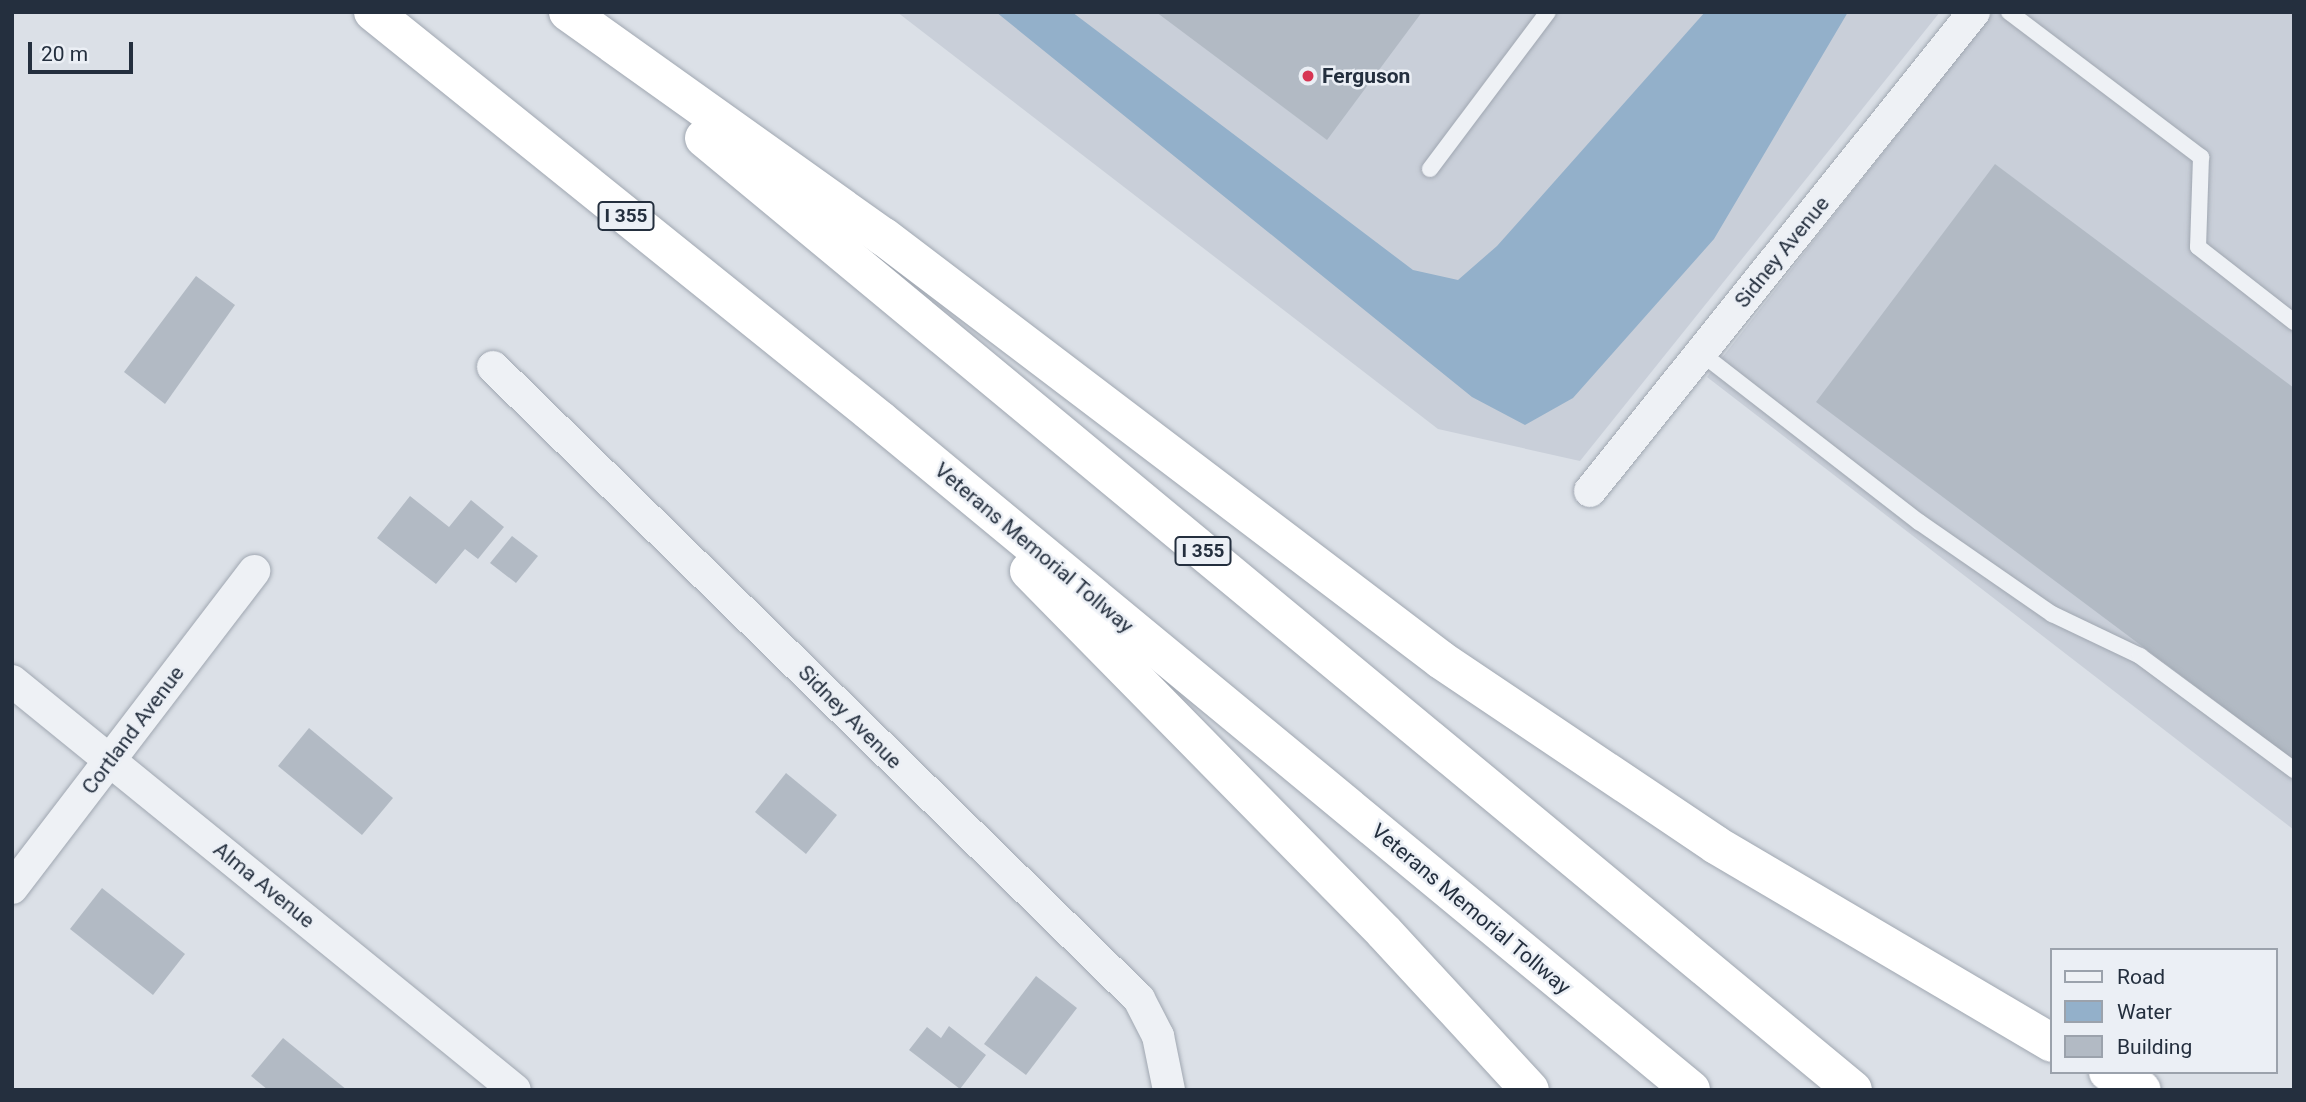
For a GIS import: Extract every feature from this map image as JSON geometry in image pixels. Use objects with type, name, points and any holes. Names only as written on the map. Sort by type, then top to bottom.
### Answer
[{"type":"highway","name":"Veterans Memorial Tollway","points":[[373,12],[880,420],[1691,1090]]},
{"type":"highway","name":"I 355","points":[[553,12],[1853,1090]]},
{"type":"highway","points":[[568,12],[884,237],[1441,660],[1717,845],[2050,1042]]},
{"type":"highway","points":[[880,420],[1384,932],[1530,1090]]},
{"type":"highway","points":[[2112,1074],[2142,1090]]},
{"type":"street","name":"Sidney Avenue","points":[[1590,491],[1974,12]]},
{"type":"street","name":"Sidney Avenue","points":[[493,368],[1139,999],[1158,1036],[1169,1090]]},
{"type":"street","name":"Cortland Avenue","points":[[12,888],[254,571]]},
{"type":"street","name":"Alma Avenue","points":[[12,681],[515,1090]]},
{"type":"lane","points":[[1430,169],[1548,12]]},
{"type":"lane","points":[[2009,12],[2201,157],[2197,247],[2294,322]]},
{"type":"lane","points":[[1701,353],[1919,522],[2052,614],[2140,656],[2294,770]]},
{"type":"shaded area","points":[[897,12],[1940,12],[1580,461],[1438,429]]},
{"type":"shaded area","points":[[1993,12],[2294,12],[2294,830],[1707,377]]},
{"type":"water","points":[[996,12],[1072,12],[1413,270],[1458,280],[1497,246],[1705,12],[1848,12],[1714,239],[1573,398],[1525,425],[1472,397]]},
{"type":"building","name":"Ferguson","points":[[1156,12],[1422,12],[1327,140]]},
{"type":"building","points":[[1995,164],[2294,388],[2294,760],[1816,402]]},
{"type":"building","points":[[196,276],[235,305],[165,404],[124,372]]},
{"type":"building","points":[[410,496],[449,527],[471,500],[504,527],[478,559],[465,549],[436,584],[377,538]]},
{"type":"building","points":[[512,536],[538,556],[516,583],[490,563]]},
{"type":"building","points":[[309,728],[393,798],[362,835],[278,766]]},
{"type":"building","points":[[786,773],[837,815],[806,854],[755,812]]},
{"type":"building","points":[[102,888],[185,954],[153,995],[70,929]]},
{"type":"building","points":[[1036,976],[1077,1008],[1026,1075],[984,1044]]},
{"type":"building","points":[[949,1026],[986,1055],[960,1089],[909,1050],[927,1027],[941,1038]]},
{"type":"building","points":[[283,1038],[347,1090],[268,1090],[251,1076]]},
{"type":"place","name":"Ferguson","points":[[1308,76]]}]
